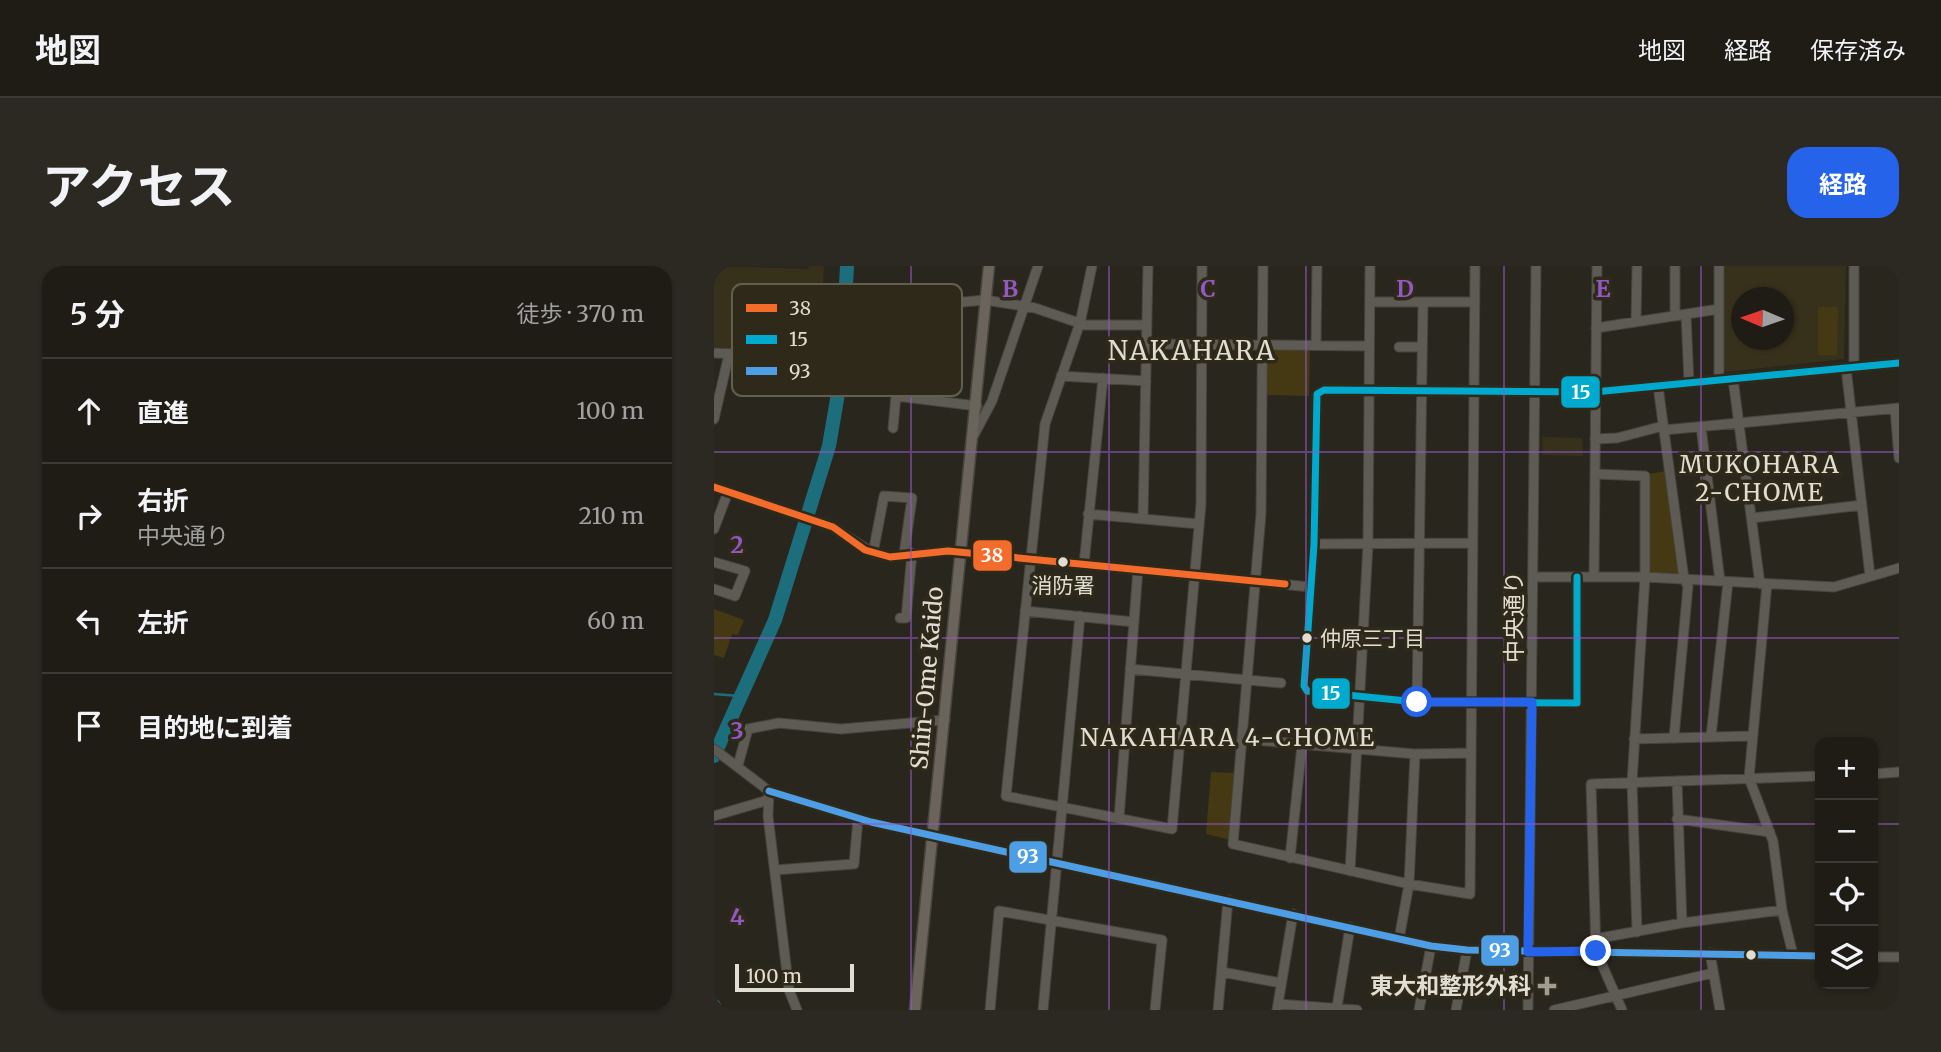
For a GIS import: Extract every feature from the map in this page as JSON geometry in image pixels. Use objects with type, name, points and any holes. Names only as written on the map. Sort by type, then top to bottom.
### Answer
[{"type":"main road","name":"Shin-Ome Kaido","points":[[915,1010],[989,266]]},
{"type":"street","points":[[974,435],[992,401],[1038,266]]},
{"type":"street","points":[[1092,266],[1080,323],[1045,424],[1006,796],[1172,829],[1199,524],[1202,266]]},
{"type":"street","points":[[1143,519],[1148,266]]},
{"type":"street","points":[[1263,266],[1264,345],[1257,581],[1233,844],[1409,884],[1470,894],[1475,266]]},
{"type":"street","points":[[1316,345],[1317,266]]},
{"type":"street","points":[[1350,871],[1368,544],[1370,266]]},
{"type":"street","name":"中央通り","points":[[1528,1010],[1536,266]]},
{"type":"street","points":[[1594,577],[1597,266]]},
{"type":"street","points":[[1636,322],[1637,266]]},
{"type":"street","points":[[1675,266],[1675,316]]},
{"type":"street","points":[[1719,266],[1719,380]]},
{"type":"street","points":[[1854,266],[1851,413],[1870,576]]},
{"type":"street","points":[[962,302],[985,300],[1024,307],[1080,323],[1147,325]]},
{"type":"street","points":[[1370,302],[1475,302]]},
{"type":"street","points":[[1417,702],[1423,302]]},
{"type":"street","points":[[1596,328],[1719,309]]},
{"type":"street","points":[[1686,315],[1689,383]]},
{"type":"street","points":[[1147,344],[1370,346]]},
{"type":"street","points":[[1399,347],[1422,347]]},
{"type":"street","points":[[714,353],[732,355]]},
{"type":"street","points":[[714,419],[729,355]]},
{"type":"street","points":[[1577,577],[1577,703],[1417,702],[1310,693],[1305,689],[1314,544],[1317,394],[1324,390],[1594,392],[1899,363]]},
{"type":"street","points":[[1061,376],[1146,381]]},
{"type":"street","points":[[1084,564],[1102,378]]},
{"type":"street","points":[[1733,379],[1763,584],[1749,778],[1770,832],[1782,909],[1793,955]]},
{"type":"street","points":[[1658,386],[1684,579],[1688,586],[1674,737]]},
{"type":"street","points":[[893,428],[896,396],[977,405]]},
{"type":"street","points":[[1595,439],[1616,438],[1664,428],[1701,427],[1897,408],[1899,457]]},
{"type":"street","points":[[1701,427],[1724,581],[1711,736]]},
{"type":"street","points":[[1595,474],[1645,476],[1645,578],[1632,782],[1637,932]]},
{"type":"street","points":[[714,487],[833,527],[873,553],[890,557],[960,552],[1310,587]]},
{"type":"street","points":[[714,529],[727,492]]},
{"type":"street","points":[[873,553],[884,496],[912,498],[905,593],[906,618],[900,618]]},
{"type":"street","points":[[1752,518],[1862,505]]},
{"type":"street","points":[[1088,514],[1199,524]]},
{"type":"street","points":[[1314,544],[1472,543]]},
{"type":"street","points":[[714,562],[745,571],[735,596],[714,589]]},
{"type":"street","points":[[1534,577],[1684,579],[1835,587],[1899,568]]},
{"type":"street","points":[[1119,818],[1138,569]]},
{"type":"street","points":[[1025,611],[1134,622]]},
{"type":"street","points":[[1042,1010],[1080,616]]},
{"type":"street","points":[[1130,669],[1281,682]]},
{"type":"street","points":[[734,762],[748,729],[779,723],[841,729],[945,720]]},
{"type":"street","points":[[1633,739],[1752,736]]},
{"type":"street","points":[[1243,739],[1415,754],[1471,753]]},
{"type":"street","points":[[1290,858],[1302,745]]},
{"type":"street","points":[[714,749],[734,762],[769,795],[858,819],[1431,946],[1528,952],[1815,956]]},
{"type":"street","points":[[1399,939],[1409,884],[1415,754]]},
{"type":"street","points":[[1878,774],[1899,772]]},
{"type":"street","points":[[1622,1010],[1596,951],[1591,784],[1815,776]]},
{"type":"street","points":[[1677,781],[1682,923]]},
{"type":"street","points":[[714,816],[769,795]]},
{"type":"street","points":[[769,795],[789,990],[797,1010]]},
{"type":"street","points":[[775,870],[854,864],[858,819]]},
{"type":"street","points":[[1677,819],[1770,832]]},
{"type":"street","points":[[1219,1010],[1228,900]]},
{"type":"street","points":[[1595,939],[1782,909]]},
{"type":"street","points":[[989,1010],[999,911],[1162,940],[1156,1010]]},
{"type":"street","points":[[1293,914],[1278,1007],[1337,1007],[1357,1010]]},
{"type":"street","points":[[1337,1007],[1350,927]]},
{"type":"street","points":[[1419,1010],[1431,946]]},
{"type":"street","points":[[1456,1010],[1467,950]]},
{"type":"street","points":[[1710,953],[1720,1010]]},
{"type":"street","points":[[1878,957],[1899,957]]},
{"type":"street","points":[[1222,972],[1281,983]]},
{"type":"street","points":[[1554,1010],[1713,973]]},
{"type":"shaded area","points":[[714,266],[808,269],[809,266],[824,266],[823,284],[732,284],[732,348],[714,347]]},
{"type":"shaded area","points":[[1722,266],[1846,266],[1844,359],[1727,372],[1723,368]]},
{"type":"shaded area","points":[[1818,307],[1838,307],[1837,356],[1818,355]]},
{"type":"shaded area","points":[[1271,348],[1310,349],[1309,396],[1267,395],[1267,353]]},
{"type":"shaded area","points":[[1543,437],[1582,438],[1583,456],[1542,455]]},
{"type":"shaded area","points":[[1666,471],[1680,571],[1677,574],[1652,573],[1648,569],[1649,474]]},
{"type":"shaded area","points":[[714,609],[744,620],[738,635],[732,634],[724,658],[714,655]]},
{"type":"shaded area","points":[[1211,772],[1237,773],[1231,840],[1206,834]]},
{"type":"waterway","points":[[846,284],[847,266]]},
{"type":"waterway","points":[[714,756],[775,620],[829,446],[838,396]]},
{"type":"waterway","points":[[714,694],[739,696]]},
{"type":"waterway","points":[[714,1006],[716,1010]]},
{"type":"transit line","name":"15","points":[[1577,577],[1577,703],[1417,702],[1307,691],[1304,686],[1314,544],[1317,394],[1324,390],[1594,392],[1899,363]]},
{"type":"transit line","name":"38","points":[[714,487],[833,527],[865,550],[890,557],[948,551],[1285,584]]},
{"type":"transit line","name":"93","points":[[769,791],[871,822],[1431,946],[1467,950],[1815,956]]},
{"type":"place","name":"消防署","points":[[1063,562]]},
{"type":"place","name":"仲原三丁目","points":[[1307,638]]},
{"type":"place","name":"東大和整形外科","points":[[1547,986]]},
{"type":"district","name":"NAKAHARA","points":[[1192,351]]},
{"type":"district","name":"MUKOHARA 2-CHOME","points":[[1760,479]]},
{"type":"district","name":"NAKAHARA 4-CHOME","points":[[1228,738]]},
{"type":"route","points":[[1417,702],[1532,702],[1528,952],[1596,951]]}]
